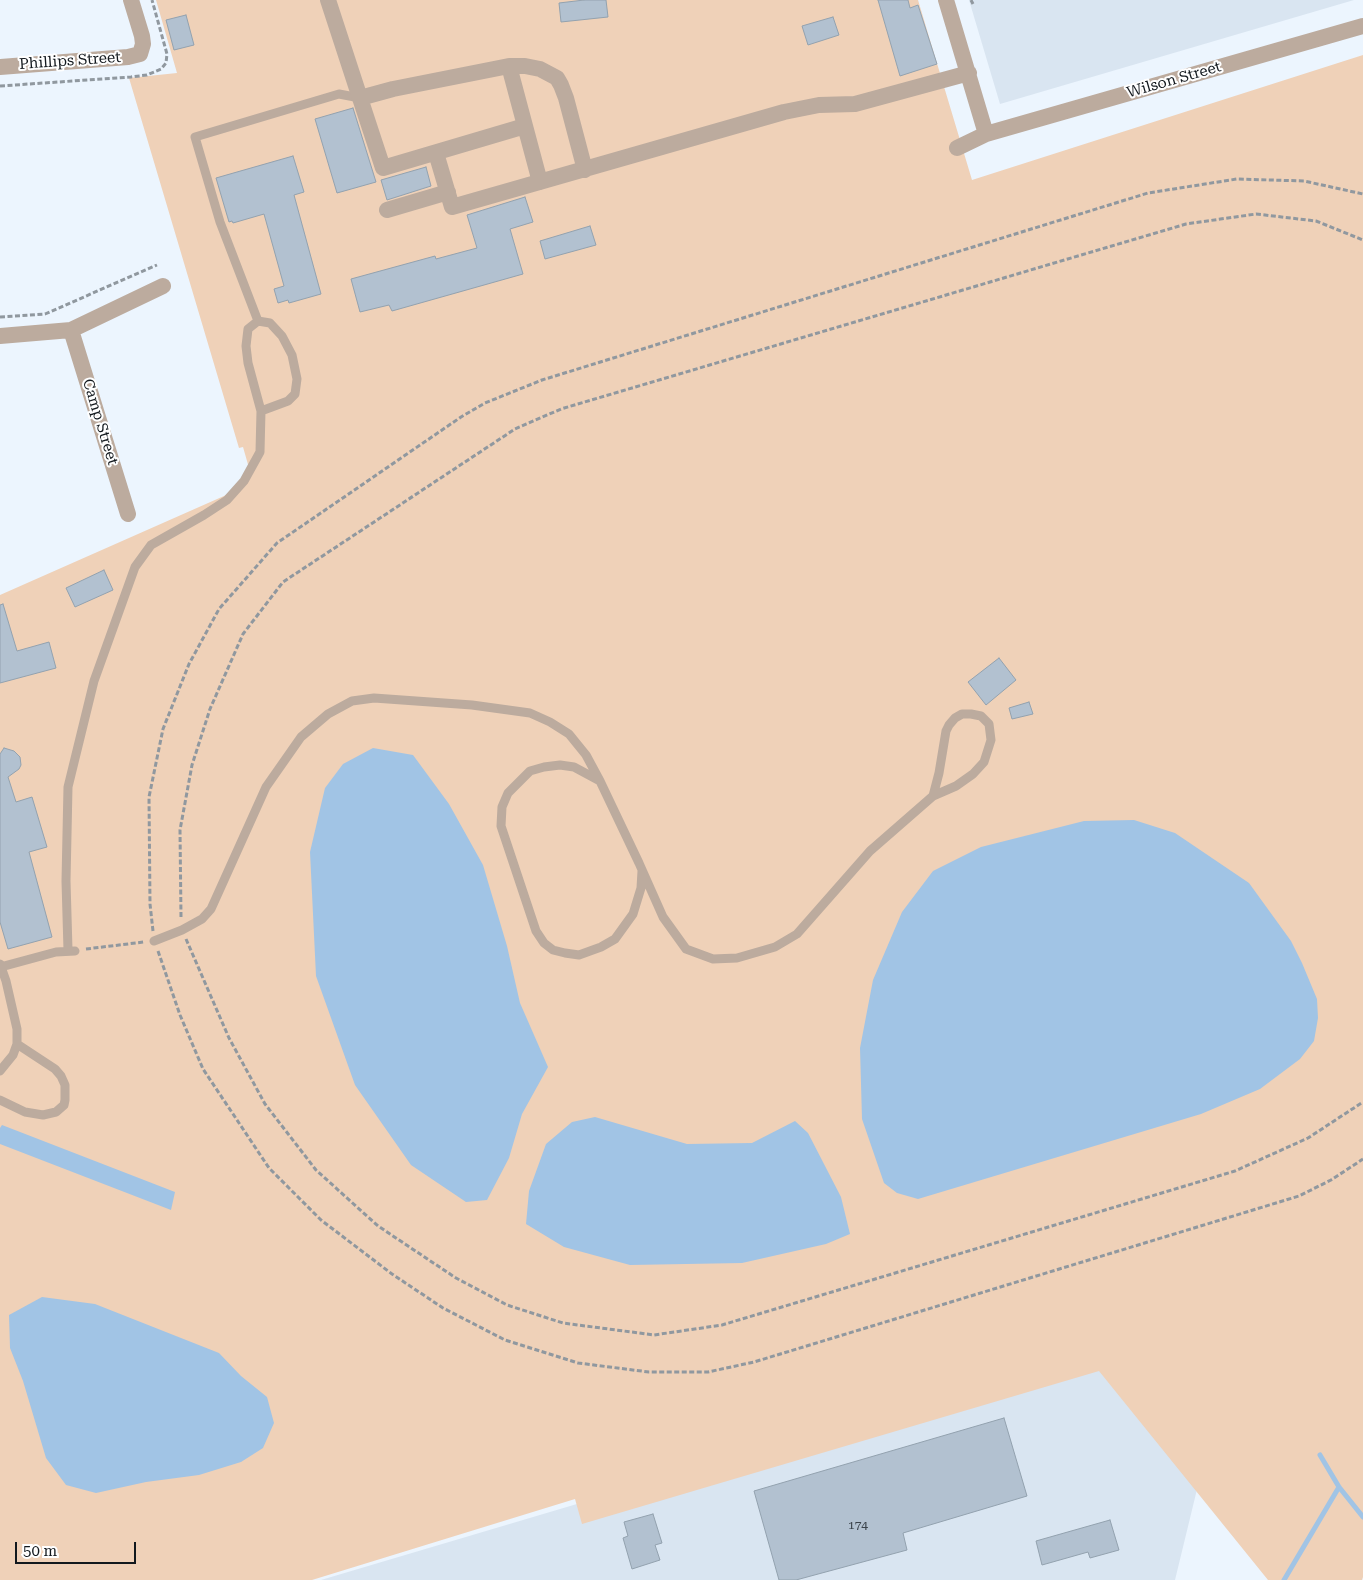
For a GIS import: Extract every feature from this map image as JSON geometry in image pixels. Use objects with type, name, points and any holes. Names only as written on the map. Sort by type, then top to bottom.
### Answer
[{"type":"street","name":"Phillips Street","points":[[0,66],[128,57],[140,54],[143,44],[142,36],[131,0]]},
{"type":"street","points":[[328,0],[382,168],[525,126]]},
{"type":"street","points":[[946,0],[986,134]]},
{"type":"street","name":"Wilson Street","points":[[957,148],[986,134],[1363,26]]},
{"type":"street","points":[[360,98],[392,89],[508,66],[526,66],[540,69],[557,78],[566,98],[585,170]]},
{"type":"street","points":[[508,66],[540,182]]},
{"type":"street","points":[[436,153],[452,207],[784,112],[819,105],[855,104],[969,73]]},
{"type":"street","points":[[387,210],[448,192]]},
{"type":"street","points":[[0,336],[71,330],[163,286]]},
{"type":"street","name":"Camp Street","points":[[71,330],[128,514]]},
{"type":"lane","points":[[258,321],[220,222],[194,137],[339,94],[360,98]]},
{"type":"lane","points":[[0,1071],[13,1055],[17,1044],[17,1029],[0,965],[72,950],[66,861],[68,787],[94,681],[135,567],[151,545],[227,500],[244,481],[260,452],[261,411],[248,363],[246,346],[248,329],[258,321]]},
{"type":"lane","points":[[258,321],[270,324],[282,336],[292,355],[297,379],[295,394],[288,401],[261,411]]},
{"type":"lane","points":[[154,941],[182,930],[202,919],[211,909],[266,787],[301,737],[328,714],[352,701],[374,698],[472,705],[530,713],[550,722],[569,734],[586,755],[600,781],[642,868],[663,917],[686,949],[713,959],[737,958],[775,947],[797,934],[870,851],[933,796],[956,786],[973,774],[984,762],[991,740],[989,724],[981,716],[962,714],[949,724],[933,796]]},
{"type":"lane","points":[[600,781],[574,767],[560,765],[544,767],[530,771],[508,793],[502,807],[501,826],[532,921],[544,943],[554,950],[579,954],[601,948],[615,939],[633,914],[640,888],[642,868]]},
{"type":"lane","points":[[0,1100],[25,1112],[43,1115],[56,1112],[64,1105],[65,1085],[61,1076],[55,1069],[17,1044]]},
{"type":"path","points":[[1363,194],[1304,181],[1237,179],[1148,193],[542,380],[485,403],[461,417],[277,543],[218,609],[189,664],[163,729],[149,797],[150,904],[154,941],[180,1015],[202,1069],[269,1168],[321,1220],[392,1274],[443,1308],[505,1340],[578,1363],[649,1372],[708,1372],[754,1362],[1299,1196],[1331,1180],[1363,1159]]},
{"type":"path","points":[[1363,240],[1316,221],[1256,214],[1186,224],[570,406],[515,429],[283,582],[243,634],[210,709],[192,764],[180,830],[182,930],[229,1038],[265,1104],[316,1170],[378,1226],[456,1278],[507,1304],[562,1323],[654,1335],[722,1325],[1235,1170],[1308,1138],[1363,1102]]},
{"type":"path","points":[[0,317],[45,314],[157,265]]},
{"type":"path","points":[[72,950],[154,941]]},
{"type":"shaded area","points":[[156,0],[918,0],[972,180],[1363,55],[1362,1580],[1268,1580],[1099,1371],[582,1524],[575,1499],[312,1580],[0,1580],[0,595],[233,492],[249,468],[243,447],[239,448],[129,78],[177,73]]},
{"type":"shaded area","points":[[969,0],[1354,0],[1000,104]]},
{"type":"shaded area","points":[[1129,1340],[1200,1477],[1175,1580],[321,1580]]},
{"type":"water","points":[[373,748],[413,755],[449,804],[483,865],[507,946],[520,1003],[548,1067],[522,1114],[509,1158],[487,1200],[466,1202],[411,1165],[355,1085],[316,976],[310,852],[325,788],[343,764]]},
{"type":"water","points":[[1134,820],[1175,833],[1249,883],[1291,941],[1317,999],[1318,1018],[1314,1041],[1300,1059],[1260,1089],[1201,1114],[918,1199],[897,1193],[884,1183],[862,1119],[860,1048],[873,980],[902,912],[933,871],[981,847],[1084,821]]},
{"type":"water","points":[[595,1117],[687,1144],[752,1143],[795,1121],[808,1133],[841,1197],[850,1234],[826,1244],[742,1263],[630,1265],[564,1247],[526,1224],[529,1191],[546,1144],[572,1122]]},
{"type":"water","points":[[2,1125],[175,1192],[171,1210],[0,1144],[0,1128]]},
{"type":"water","points":[[42,1297],[95,1304],[219,1353],[241,1376],[267,1397],[274,1423],[263,1448],[241,1462],[199,1475],[146,1482],[96,1493],[66,1485],[46,1458],[23,1381],[10,1348],[9,1315]]},
{"type":"building","points":[[606,0],[608,17],[561,22],[559,3]]},
{"type":"building","points":[[878,0],[908,0],[910,8],[918,5],[937,64],[900,76]]},
{"type":"building","points":[[186,15],[194,45],[174,50],[166,20]]},
{"type":"building","points":[[833,17],[839,35],[808,45],[802,26]]},
{"type":"building","points":[[353,108],[376,182],[337,193],[315,119]]},
{"type":"building","points":[[293,156],[304,192],[294,195],[321,294],[289,303],[288,300],[278,303],[274,289],[284,286],[264,214],[233,223],[232,221],[229,222],[216,178]]},
{"type":"building","points":[[426,167],[431,186],[387,200],[381,180]]},
{"type":"building","points":[[525,197],[533,222],[510,229],[523,274],[392,311],[389,305],[360,312],[351,279],[435,256],[436,259],[477,248],[467,215]]},
{"type":"building","points":[[590,226],[596,245],[545,259],[540,241]]},
{"type":"building","points":[[104,570],[113,590],[75,607],[66,588]]},
{"type":"building","points":[[3,604],[17,651],[49,642],[56,668],[0,683],[0,605]]},
{"type":"building","points":[[999,658],[1016,680],[986,705],[968,682]]},
{"type":"building","points":[[1029,702],[1033,714],[1012,719],[1009,708]]},
{"type":"building","points":[[4,748],[14,751],[20,757],[21,765],[19,769],[8,777],[16,802],[32,797],[47,847],[29,852],[52,937],[8,949],[0,922],[0,754]]},
{"type":"building","points":[[1004,1418],[1027,1496],[903,1533],[907,1550],[796,1580],[779,1580],[754,1491]]},
{"type":"building","points":[[653,1514],[662,1543],[655,1545],[660,1560],[632,1569],[623,1538],[628,1536],[624,1522]]},
{"type":"building","points":[[1110,1520],[1119,1550],[1090,1558],[1088,1552],[1042,1565],[1036,1541]]},
{"type":"waterway","points":[[1320,1455],[1339,1487],[1363,1517]]},
{"type":"waterway","points":[[1284,1580],[1339,1487]]}]
